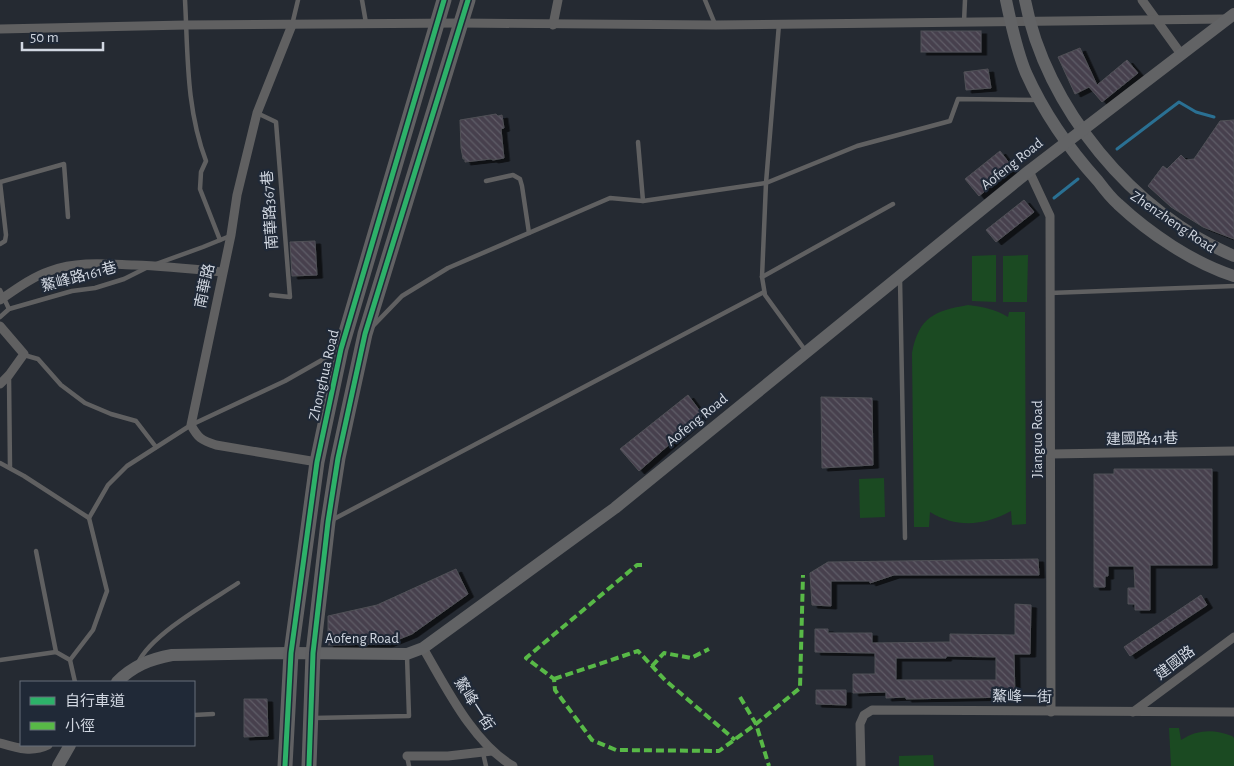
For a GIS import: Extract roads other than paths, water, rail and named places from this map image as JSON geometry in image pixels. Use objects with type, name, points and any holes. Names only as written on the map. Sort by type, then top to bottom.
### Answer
[{"type":"main road","name":"Zhonghua Road","points":[[285,766],[291,653],[317,462],[345,347],[444,0]]},
{"type":"main road","name":"Zhonghua Road","points":[[309,766],[313,654],[328,522],[361,337],[468,0]]},
{"type":"street","points":[[554,25],[558,0]]},
{"type":"street","name":"Zhenzheng Road","points":[[1006,0],[1026,72],[1039,100],[1066,143],[1117,204],[1155,233],[1186,253],[1206,265],[1234,276]]},
{"type":"street","name":"Zhenzheng Road","points":[[1025,0],[1029,22],[1057,88],[1083,129],[1114,169],[1146,201],[1170,220],[1196,237],[1234,256]]},
{"type":"street","points":[[1142,0],[1181,54]]},
{"type":"street","points":[[0,29],[186,25],[437,25],[460,23],[554,25],[1011,23],[1230,17]]},
{"type":"street","name":"Aofeng Road","points":[[118,681],[137,665],[155,658],[172,655],[407,654],[422,648],[615,508],[1029,171],[1230,17]]},
{"type":"street","name":"南華路","points":[[191,425],[231,235],[237,195],[257,113],[292,25]]},
{"type":"street","name":"Jianguo Road","points":[[1029,171],[1050,216],[1051,712]]},
{"type":"street","points":[[1,295],[50,271],[71,265],[102,263],[153,265],[222,272]]},
{"type":"street","points":[[0,326],[24,354],[0,384]]},
{"type":"street","points":[[191,425],[198,437],[205,442],[317,462]]},
{"type":"street","name":"建國路41巷","points":[[1050,454],[1234,451]]},
{"type":"street","name":"建國路","points":[[1133,712],[1234,637]]},
{"type":"street","name":"鰲峰一街","points":[[422,648],[488,751],[513,766]]},
{"type":"street","name":"鰲峰一街","points":[[861,766],[860,724],[864,715],[872,710],[1234,712]]},
{"type":"street","points":[[0,743],[18,749],[39,749],[46,746]]},
{"type":"street","points":[[58,766],[69,746]]},
{"type":"street","points":[[407,756],[448,756],[488,751]]},
{"type":"lane","points":[[185,0],[190,102],[197,138],[206,161],[201,172],[200,189],[220,240]]},
{"type":"lane","points":[[292,25],[298,0]]},
{"type":"lane","points":[[362,0],[366,25]]},
{"type":"lane","points":[[705,0],[716,25]]},
{"type":"lane","points":[[964,23],[965,0]]},
{"type":"lane","points":[[779,24],[766,183],[762,278],[764,292],[774,309],[806,351]]},
{"type":"lane","points":[[361,337],[402,296],[448,268],[610,198],[643,201],[766,183],[857,146],[950,121],[958,99],[1039,100]]},
{"type":"lane","name":"南華路367巷","points":[[257,113],[276,122],[290,297],[271,295]]},
{"type":"lane","points":[[638,142],[643,201]]},
{"type":"lane","points":[[0,244],[5,241],[6,235],[0,182],[64,164],[68,217]]},
{"type":"lane","points":[[486,181],[513,175],[520,179],[529,233]]},
{"type":"lane","points":[[762,278],[893,204]]},
{"type":"lane","name":"鰲峰路161巷","points":[[0,317],[9,309],[72,291],[95,288],[124,279],[153,265],[231,235]]},
{"type":"lane","points":[[900,276],[905,538]]},
{"type":"lane","points":[[1050,293],[1234,286]]},
{"type":"lane","points":[[328,522],[764,292]]},
{"type":"lane","points":[[1,295],[9,309]]},
{"type":"lane","points":[[70,660],[93,630],[107,591],[89,518],[108,485],[127,466],[191,425],[285,381],[345,347]]},
{"type":"lane","points":[[24,354],[38,359],[61,385],[85,403],[111,414],[136,420],[156,447]]},
{"type":"lane","points":[[9,375],[10,468]]},
{"type":"lane","points":[[0,463],[89,518]]},
{"type":"lane","points":[[36,551],[56,652]]},
{"type":"lane","points":[[137,665],[142,654],[172,626],[238,584]]},
{"type":"lane","points":[[0,660],[56,652],[70,660],[75,681]]},
{"type":"lane","points":[[310,718],[409,716],[407,654]]},
{"type":"lane","points":[[195,715],[213,714]]},
{"type":"lane","points":[[486,766],[488,751]]},
{"type":"lane","points":[[407,756],[410,766]]},
{"type":"waterway","points":[[1117,149],[1179,102],[1196,112],[1214,117]]},
{"type":"waterway","points":[[1054,198],[1078,179]]}]
